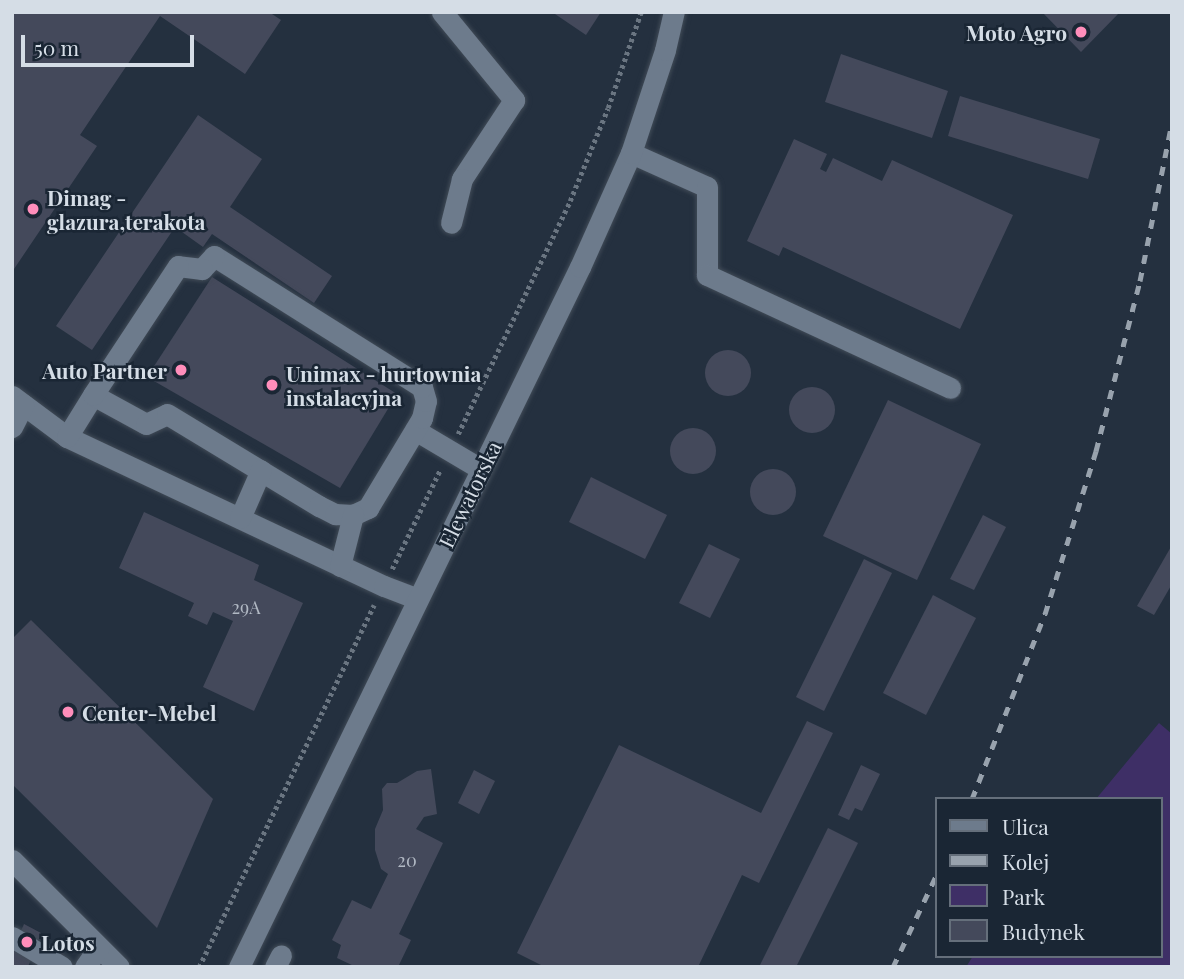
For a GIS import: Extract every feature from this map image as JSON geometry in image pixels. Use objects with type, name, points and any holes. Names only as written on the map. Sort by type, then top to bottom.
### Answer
[{"type":"street","points":[[442,12],[514,100],[462,179],[451,223]]},
{"type":"street","name":"Elewatorska","points":[[239,967],[580,267],[631,153],[666,50],[674,12]]},
{"type":"street","points":[[631,153],[707,187],[707,275],[950,388]]},
{"type":"street","points":[[67,437],[93,395],[178,266],[202,269],[214,256],[422,387],[426,401],[415,430],[368,508],[353,515],[335,513],[167,414],[146,424],[93,395]]},
{"type":"street","points":[[12,427],[18,400],[67,437],[340,566],[418,599]]},
{"type":"street","points":[[415,430],[449,453],[481,469]]},
{"type":"street","points":[[240,518],[261,471]]},
{"type":"street","points":[[340,566],[353,515]]},
{"type":"street","points":[[12,860],[119,967]]},
{"type":"street","points":[[12,937],[62,967]]},
{"type":"street","points":[[85,967],[99,947]]},
{"type":"path","points":[[199,967],[570,201],[608,108],[642,12]]},
{"type":"green space","points":[[1159,723],[1172,734],[1172,967],[966,967],[972,958],[1163,958],[1163,797],[1098,797]]},
{"type":"building","points":[[12,12],[269,12],[281,20],[245,74],[160,16],[80,135],[97,146],[12,272]]},
{"type":"building","points":[[552,12],[601,12],[586,35]]},
{"type":"building","name":"Moto Agro","points":[[1042,12],[1120,12],[1081,52]]},
{"type":"building","points":[[841,54],[948,91],[932,138],[825,102]]},
{"type":"building","points":[[960,96],[1100,139],[1088,179],[948,136]]},
{"type":"building","points":[[198,115],[262,159],[230,207],[332,276],[314,303],[212,234],[203,247],[175,227],[92,350],[56,326]]},
{"type":"building","points":[[794,139],[827,154],[820,169],[826,172],[833,158],[882,181],[892,160],[1013,215],[960,329],[783,247],[779,256],[747,241]]},
{"type":"building","name":"Unimax - hurtownia instalacyjna","points":[[212,277],[397,394],[340,488],[147,377]]},
{"type":"building","points":[[728,350],[744,357],[751,373],[744,389],[728,396],[712,389],[705,373],[712,357]]},
{"type":"building","points":[[812,387],[828,394],[835,410],[828,426],[812,433],[796,426],[789,410],[796,394]]},
{"type":"building","points":[[888,400],[981,444],[917,580],[823,536]]},
{"type":"building","points":[[693,428],[709,435],[716,451],[709,467],[693,474],[677,467],[670,451],[677,435]]},
{"type":"building","points":[[773,469],[789,476],[796,492],[789,508],[773,515],[757,508],[750,492],[757,476]]},
{"type":"building","points":[[591,477],[667,515],[645,559],[569,522]]},
{"type":"building","points":[[144,512],[259,565],[254,580],[303,603],[254,711],[203,687],[233,621],[213,612],[207,625],[188,616],[194,603],[119,568]]},
{"type":"building","points":[[983,515],[1006,527],[974,590],[950,579]]},
{"type":"building","points":[[709,544],[740,559],[710,618],[679,603]]},
{"type":"building","points":[[1172,545],[1172,584],[1154,615],[1137,606]]},
{"type":"building","points":[[864,559],[892,573],[824,711],[796,697]]},
{"type":"building","points":[[933,595],[976,618],[926,715],[883,693]]},
{"type":"building","name":"Center-Mebel","points":[[31,620],[213,799],[157,928],[12,784],[12,639]]},
{"type":"building","points":[[807,721],[833,733],[759,883],[742,875],[698,967],[545,967],[517,953],[619,745],[761,813]]},
{"type":"building","points":[[861,765],[880,774],[862,811],[855,808],[849,820],[838,815]]},
{"type":"building","points":[[431,769],[437,814],[424,817],[416,829],[443,843],[399,934],[411,940],[398,967],[356,967],[337,958],[341,945],[332,940],[352,900],[371,909],[388,874],[381,869],[375,850],[375,829],[383,810],[382,789],[387,783],[397,783],[417,771]]},
{"type":"building","points":[[474,770],[495,781],[479,814],[458,803]]},
{"type":"building","points":[[828,828],[858,843],[796,967],[759,967]]},
{"type":"building","name":"Lotos","points":[[24,924],[41,933],[28,967],[12,967],[12,951]]},
{"type":"railway","points":[[973,797],[1045,614],[1096,451],[1140,281],[1172,122]]},
{"type":"railway","points":[[893,967],[936,876]]},
{"type":"place","name":"Moto Agro","points":[[1081,32]]},
{"type":"place","name":"Dimag - glazura,terakota","points":[[33,209]]},
{"type":"place","name":"Auto Partner","points":[[181,370]]},
{"type":"place","name":"Unimax - hurtownia instalacyjna","points":[[272,385]]},
{"type":"place","name":"Center-Mebel","points":[[68,712]]},
{"type":"place","name":"Lotos","points":[[27,942]]}]
